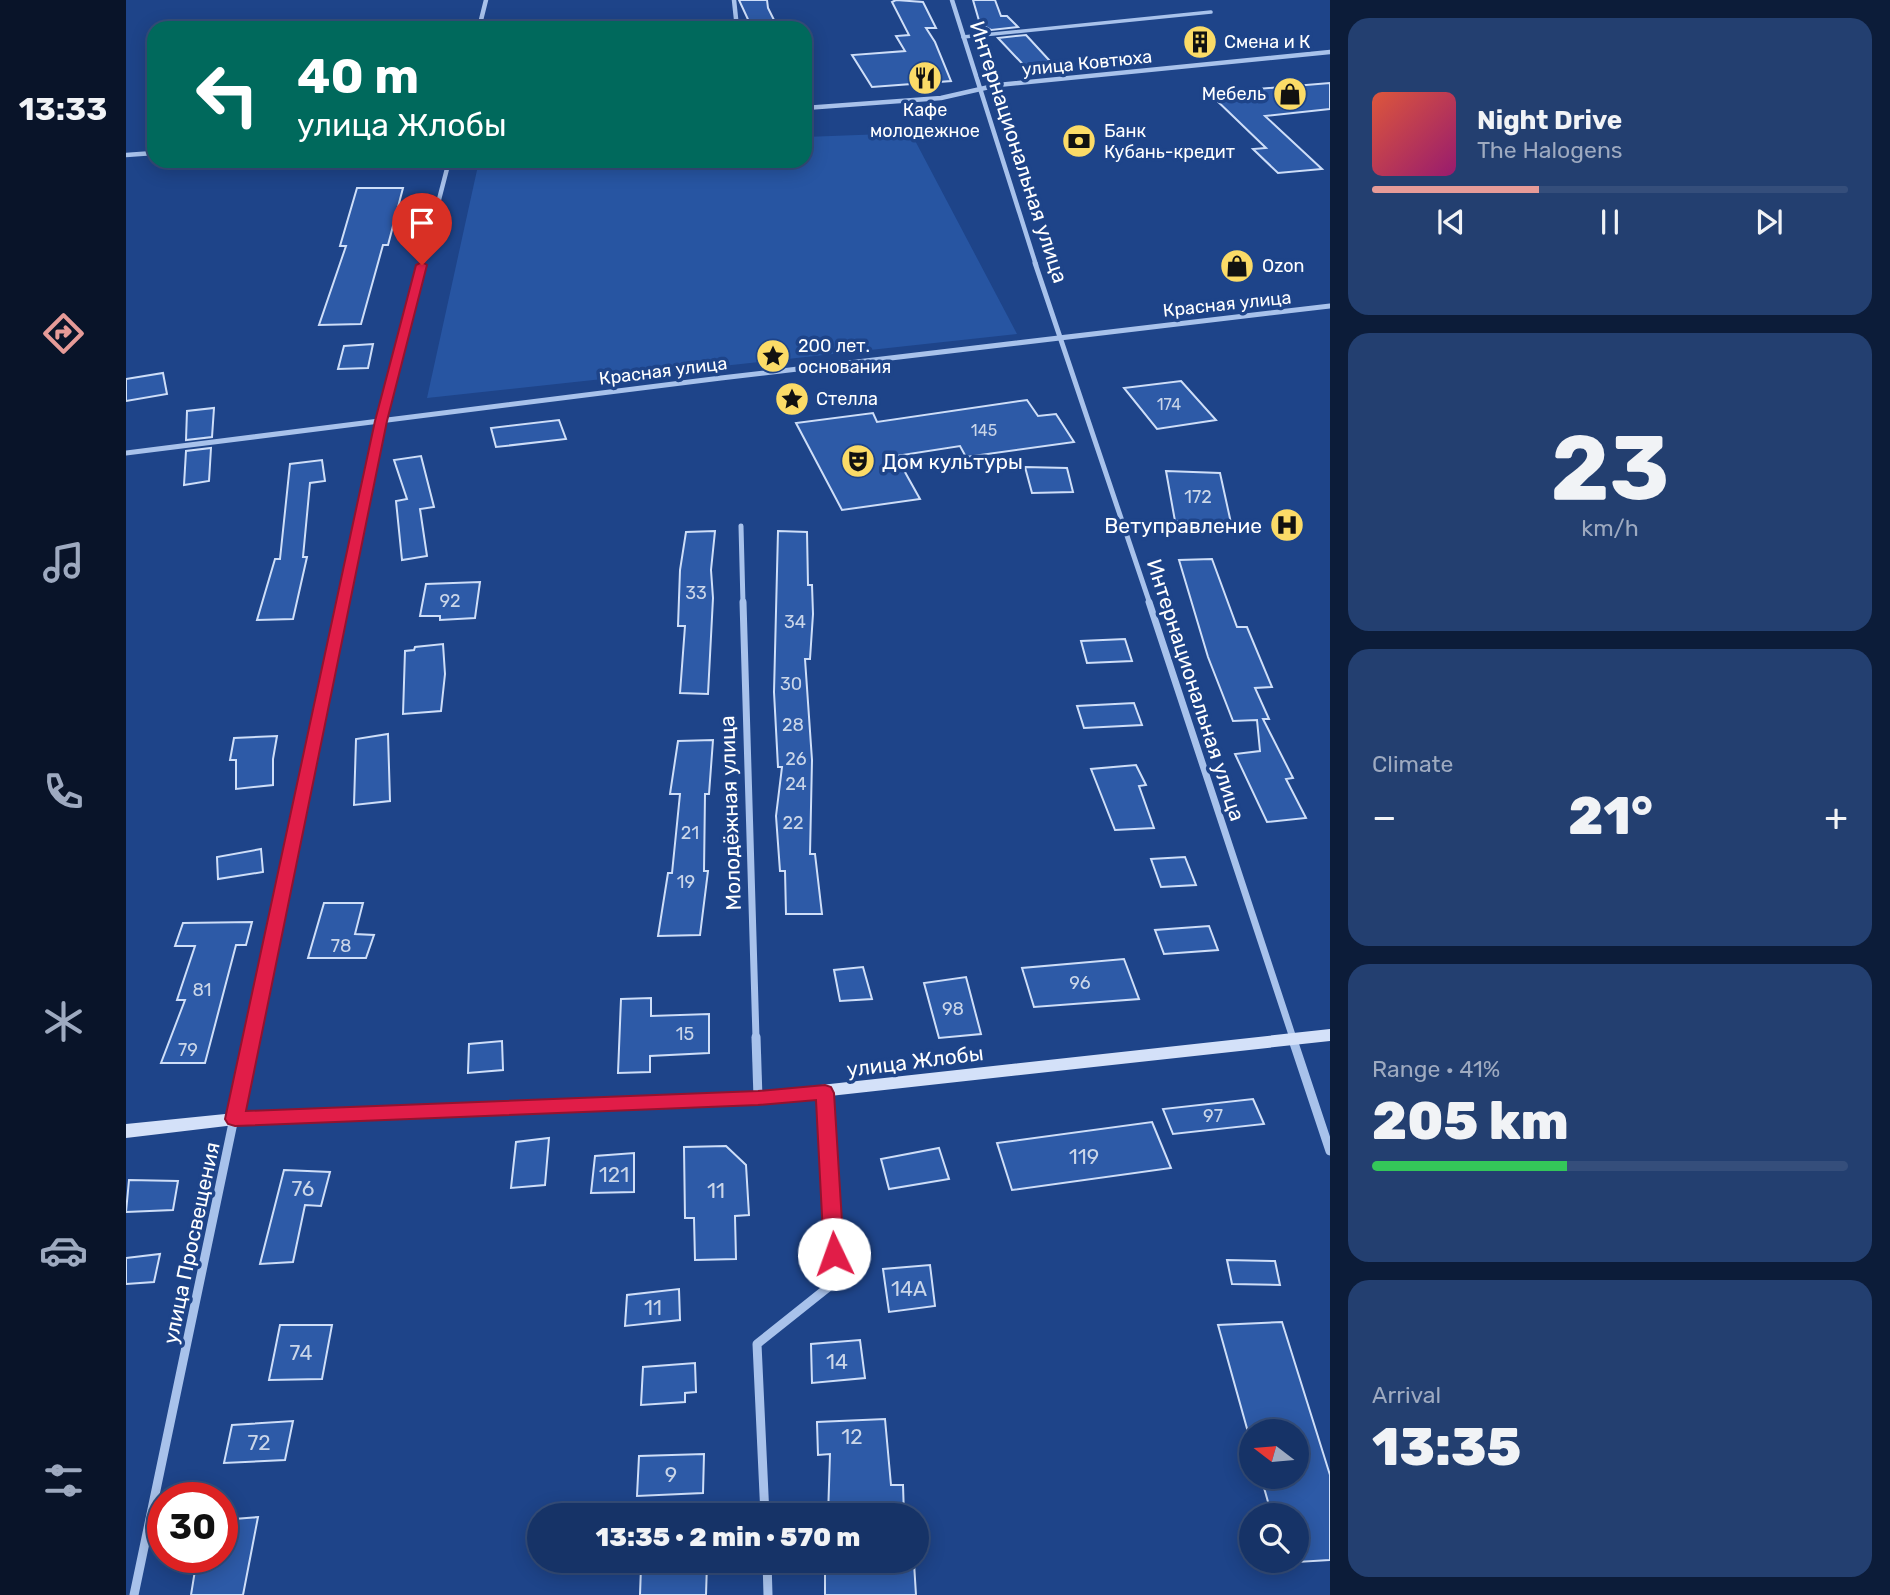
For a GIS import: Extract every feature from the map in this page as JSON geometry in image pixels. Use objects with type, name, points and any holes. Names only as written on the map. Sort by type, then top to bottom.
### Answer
[{"type":"street","points":[[481,21],[486,0]]},
{"type":"street","points":[[734,0],[736,21]]},
{"type":"street","name":"Интернациональная улица","points":[[952,0],[1025,235],[1062,337],[1330,1151]]},
{"type":"street","name":"улица Ковтюха","points":[[812,107],[941,98],[980,89],[1330,52]]},
{"type":"street","points":[[126,155],[147,154]]},
{"type":"street","name":"улица Просвещения","points":[[134,1595],[381,421],[447,168]]},
{"type":"street","name":"Красная улица","points":[[126,453],[1330,306]]},
{"type":"street","name":"Молодёжная улица","points":[[741,526],[758,1098]]},
{"type":"street","name":"улица Жлобы","points":[[126,1131],[235,1119],[825,1093],[1330,1035]]},
{"type":"street","points":[[764,1503],[757,1343],[836,1281],[825,1093]]},
{"type":"street","points":[[767,1573],[768,1595]]},
{"type":"lane","points":[[963,37],[1211,12]]},
{"type":"shaded area","points":[[911,133],[1017,334],[427,398],[477,168],[812,168],[812,137]]},
{"type":"building","points":[[739,0],[767,0],[774,21],[749,21]]},
{"type":"building","points":[[973,0],[995,0],[1001,16],[1007,16],[1018,27],[991,30],[980,24]]},
{"type":"building","points":[[892,2],[923,2],[936,28],[926,28],[935,42],[951,81],[872,87],[852,55],[905,51],[896,36],[909,35]]},
{"type":"building","points":[[1026,35],[1060,72],[1032,74],[998,38]]},
{"type":"building","points":[[1330,83],[1330,109],[1265,116],[1322,169],[1278,173],[1253,149],[1266,148],[1209,93]]},
{"type":"building","points":[[357,188],[403,188],[388,245],[383,245],[361,324],[319,325],[346,246],[340,246]]},
{"type":"building","points":[[373,344],[368,368],[338,369],[344,346]]},
{"type":"building","points":[[163,373],[167,394],[126,401],[126,379]]},
{"type":"building","points":[[1181,381],[1216,420],[1157,429],[1124,388]]},
{"type":"building","points":[[1027,400],[1038,416],[1056,414],[1074,442],[966,457],[960,446],[896,456],[920,499],[842,510],[796,423],[873,413],[877,422]]},
{"type":"building","points":[[214,408],[212,437],[186,440],[187,411]]},
{"type":"building","points":[[559,420],[566,439],[496,447],[491,428]]},
{"type":"building","points":[[211,448],[209,481],[184,485],[186,451]]},
{"type":"building","points":[[421,456],[434,507],[420,509],[427,556],[402,560],[396,501],[407,499],[394,460]]},
{"type":"building","points":[[322,460],[325,481],[310,483],[303,557],[307,557],[293,619],[257,620],[275,559],[280,559],[290,464]]},
{"type":"building","points":[[1025,467],[1067,468],[1073,492],[1032,493]]},
{"type":"building","points":[[1166,471],[1220,473],[1231,523],[1175,521]]},
{"type":"building","points":[[715,531],[711,570],[713,598],[708,694],[680,693],[685,626],[678,626],[680,570],[686,532]]},
{"type":"building","points":[[778,531],[807,532],[808,585],[812,585],[813,614],[810,659],[805,659],[812,760],[810,854],[815,854],[822,914],[786,914],[785,871],[780,871],[776,816],[782,767],[778,767],[774,692]]},
{"type":"building","points":[[1212,559],[1237,627],[1247,627],[1272,687],[1255,688],[1269,719],[1263,719],[1293,778],[1286,779],[1306,818],[1267,822],[1235,754],[1260,751],[1257,720],[1233,721],[1208,657],[1179,560]]},
{"type":"building","points":[[480,582],[475,618],[440,620],[440,616],[420,616],[426,584]]},
{"type":"building","points":[[1125,639],[1132,661],[1087,663],[1081,641]]},
{"type":"building","points":[[443,644],[445,674],[441,711],[403,714],[405,651],[414,650],[415,647]]},
{"type":"building","points":[[1134,703],[1142,725],[1084,728],[1077,706]]},
{"type":"building","points":[[388,734],[390,801],[354,805],[356,739]]},
{"type":"building","points":[[277,736],[273,759],[273,785],[236,789],[236,760],[230,760],[234,738]]},
{"type":"building","points":[[713,740],[709,794],[705,794],[704,871],[708,871],[700,935],[658,936],[668,873],[672,873],[680,794],[670,794],[678,741]]},
{"type":"building","points":[[1136,765],[1146,785],[1139,786],[1154,828],[1115,830],[1091,769]]},
{"type":"building","points":[[261,849],[263,872],[218,879],[217,857]]},
{"type":"building","points":[[1185,857],[1196,885],[1161,887],[1151,859]]},
{"type":"building","points":[[324,903],[363,903],[355,934],[374,935],[366,958],[308,958]]},
{"type":"building","points":[[252,922],[246,945],[236,945],[205,1063],[161,1063],[185,1000],[177,1000],[195,946],[175,946],[183,923]]},
{"type":"building","points":[[1209,926],[1218,950],[1164,954],[1155,930]]},
{"type":"building","points":[[1124,959],[1139,999],[1034,1007],[1022,968]]},
{"type":"building","points":[[863,967],[872,999],[840,1001],[834,970]]},
{"type":"building","points":[[966,977],[981,1034],[939,1038],[924,983]]},
{"type":"building","points":[[651,998],[651,1016],[709,1014],[709,1053],[650,1056],[650,1072],[618,1073],[621,999]]},
{"type":"building","points":[[502,1041],[503,1070],[468,1073],[469,1044]]},
{"type":"building","points":[[1253,1099],[1264,1124],[1173,1134],[1163,1109]]},
{"type":"building","points":[[1152,1122],[1171,1168],[1012,1190],[997,1143]]},
{"type":"building","points":[[549,1138],[545,1185],[511,1188],[516,1142]]},
{"type":"building","points":[[726,1146],[746,1165],[749,1215],[735,1216],[736,1259],[695,1260],[694,1218],[685,1218],[684,1147]]},
{"type":"building","points":[[939,1148],[949,1179],[889,1189],[881,1159]]},
{"type":"building","points":[[634,1153],[634,1192],[591,1193],[595,1156]]},
{"type":"building","points":[[284,1170],[330,1172],[321,1206],[305,1205],[293,1262],[260,1264]]},
{"type":"building","points":[[129,1180],[178,1181],[173,1210],[126,1212]]},
{"type":"building","points":[[160,1254],[154,1282],[126,1284],[126,1258]]},
{"type":"building","points":[[1227,1260],[1275,1261],[1280,1285],[1232,1284]]},
{"type":"building","points":[[930,1265],[935,1306],[889,1312],[883,1269]]},
{"type":"building","points":[[679,1289],[680,1320],[625,1326],[627,1295]]},
{"type":"building","points":[[1282,1322],[1330,1475],[1330,1560],[1309,1561],[1309,1503],[1268,1503],[1264,1489],[1309,1489],[1309,1419],[1244,1419],[1218,1325]]},
{"type":"building","points":[[280,1325],[332,1325],[322,1379],[269,1380]]},
{"type":"building","points":[[860,1340],[865,1378],[812,1383],[811,1344]]},
{"type":"building","points":[[695,1363],[696,1392],[685,1393],[685,1402],[641,1405],[643,1367]]},
{"type":"building","points":[[885,1419],[891,1485],[903,1485],[904,1503],[828,1503],[830,1454],[818,1455],[817,1422]]},
{"type":"building","points":[[293,1421],[285,1460],[224,1463],[232,1425]]},
{"type":"building","points":[[704,1454],[703,1493],[637,1496],[639,1456]]},
{"type":"building","points":[[258,1517],[243,1595],[191,1595],[195,1573],[238,1573],[238,1519]]},
{"type":"building","points":[[641,1573],[707,1573],[706,1595],[640,1595]]},
{"type":"building","points":[[825,1573],[915,1573],[916,1595],[825,1595]]},
{"type":"place","name":"Смена и К","points":[[1200,42]]},
{"type":"place","name":"Кафе молодежное","points":[[925,78]]},
{"type":"place","name":"Мебель","points":[[1290,94]]},
{"type":"place","name":"Банк Кубань-кредит","points":[[1079,141]]},
{"type":"place","name":"Ozon","points":[[1237,266]]},
{"type":"place","name":"200 лет. основания","points":[[773,356]]},
{"type":"place","name":"Стелла","points":[[792,399]]},
{"type":"place","name":"Дом культуры","points":[[858,461]]},
{"type":"place","name":"Ветуправление","points":[[1287,525]]},
{"type":"route","points":[[422,265],[381,421],[235,1119],[825,1093],[834,1254]]}]
